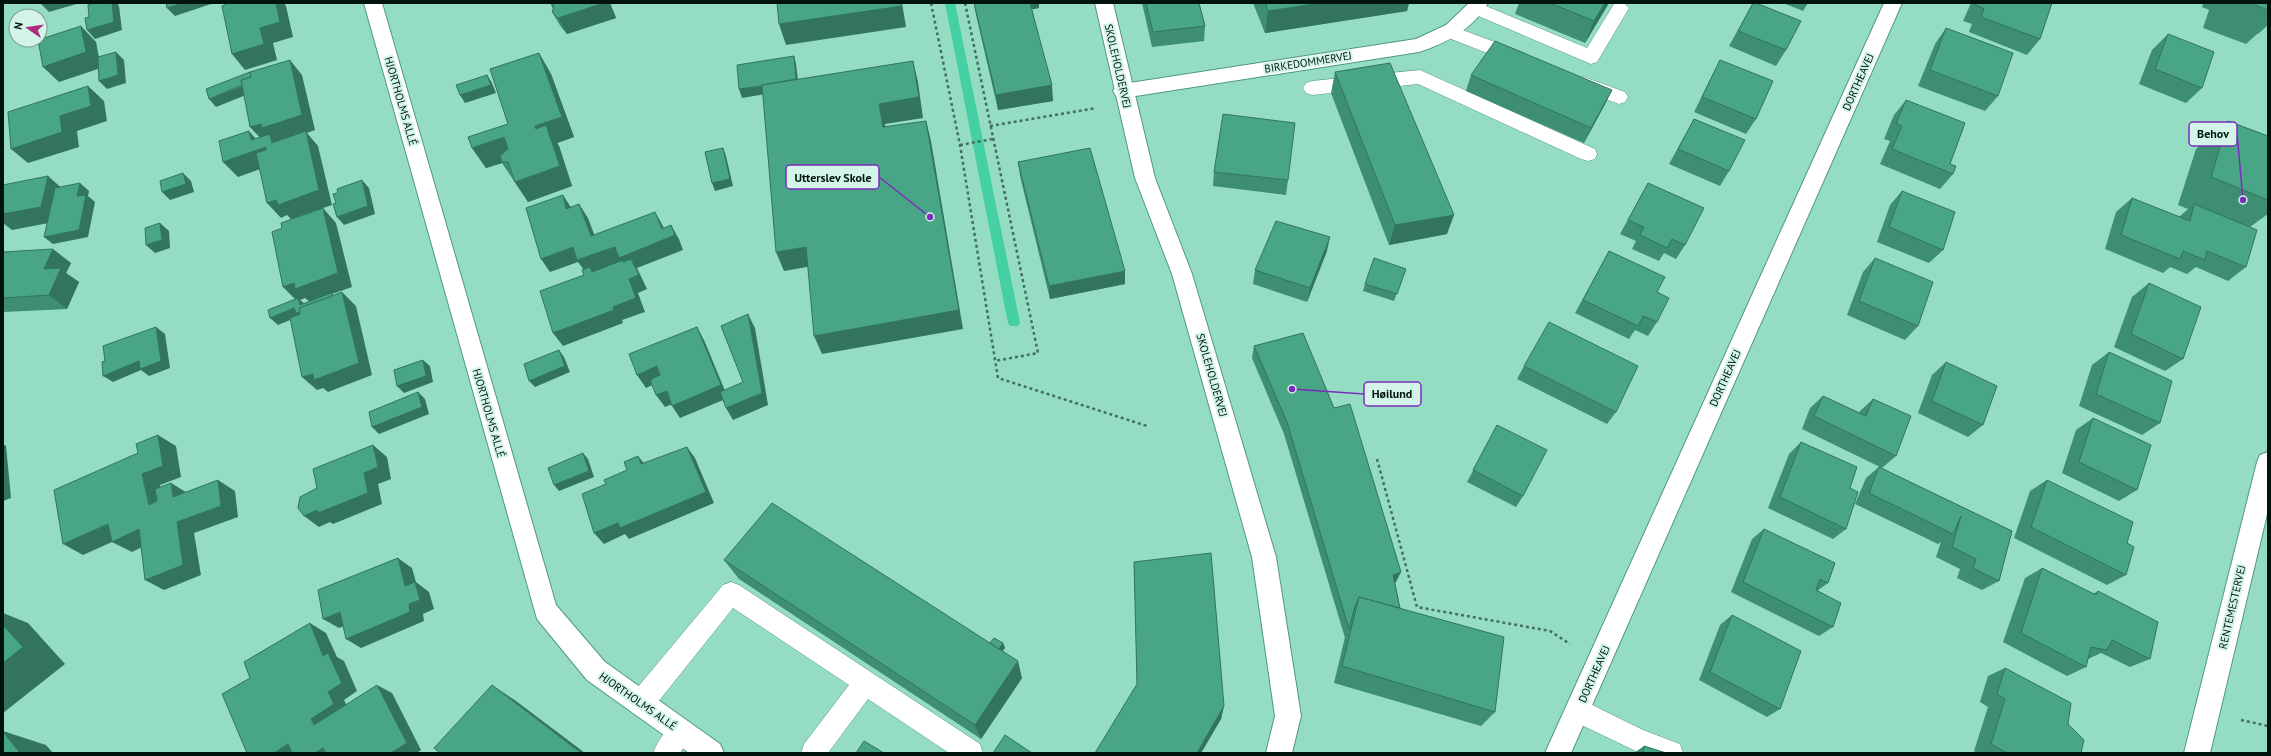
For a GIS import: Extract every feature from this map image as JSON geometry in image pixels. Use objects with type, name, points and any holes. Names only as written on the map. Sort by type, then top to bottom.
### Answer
[{"type":"street","name":"HJORTHOLMS ALLÉ","points":[[373,3],[546,611],[596,671],[711,753]]},
{"type":"street","name":"SKOLEHOLDERVEJ","points":[[1104,3],[1124,97],[1145,178],[1182,274],[1264,557],[1288,716],[1279,753]]},
{"type":"street","name":"DORTHEAVEJ","points":[[1558,753],[1893,3]]},
{"type":"street","name":"BIRKEDOMMERVEJ","points":[[1124,97],[1419,45],[1452,32],[1477,5]]},
{"type":"street","name":"RENTEMESTERVEJ","points":[[2197,753],[2268,462]]},
{"type":"lane","points":[[1477,5],[1591,57],[1620,8]]},
{"type":"lane","points":[[1452,32],[1532,63]]},
{"type":"lane","points":[[1312,88],[1420,77],[1588,154]]},
{"type":"lane","points":[[1568,77],[1619,97]]},
{"type":"lane","points":[[641,703],[732,593],[971,753]]},
{"type":"lane","points":[[813,753],[866,682]]},
{"type":"lane","points":[[1578,710],[1636,739],[1671,753]]},
{"type":"lane","points":[[665,753],[681,732]]},
{"type":"path","points":[[930,3],[960,145],[998,378],[1147,426]]},
{"type":"path","points":[[965,3],[1038,353],[995,361]]},
{"type":"path","points":[[990,126],[1124,97]]},
{"type":"path","points":[[960,145],[993,139]]},
{"type":"path","points":[[1377,459],[1417,607],[1550,631],[1599,663]]},
{"type":"building","points":[[93,3],[112,3],[114,22],[87,30],[85,18],[89,17],[88,5]]},
{"type":"building","points":[[166,3],[182,3],[167,8]]},
{"type":"building","points":[[226,3],[276,3],[280,22],[260,28],[264,44],[232,54],[222,6]]},
{"type":"building","points":[[552,3],[604,3],[558,18],[552,12],[554,7]]},
{"type":"building","points":[[777,3],[901,3],[902,6],[779,24]]},
{"type":"building","points":[[974,3],[1030,3],[1052,85],[996,95]]},
{"type":"building","points":[[1146,3],[1199,3],[1205,26],[1153,32]]},
{"type":"building","points":[[1265,3],[1321,3],[1268,11]]},
{"type":"building","points":[[1550,3],[1605,3],[1594,21]]},
{"type":"building","points":[[1753,3],[1801,21],[1786,50],[1738,31]]},
{"type":"building","points":[[1976,3],[2052,3],[2040,39],[1981,17],[1984,9],[1976,5]]},
{"type":"building","points":[[2249,3],[2268,3],[2268,10]]},
{"type":"building","points":[[81,26],[86,52],[43,67],[39,48],[48,48],[48,37]]},
{"type":"building","points":[[1946,28],[2013,53],[1998,96],[1930,70]]},
{"type":"building","points":[[2168,34],[2214,52],[2202,88],[2155,69]]},
{"type":"building","points":[[1495,41],[1612,90],[1591,128],[1471,75]]},
{"type":"building","points":[[116,52],[118,75],[99,81],[98,57]]},
{"type":"building","points":[[539,53],[562,117],[535,126],[536,129],[546,125],[560,166],[515,182],[508,162],[502,162],[500,156],[508,149],[504,137],[472,148],[468,137],[508,124],[490,69]]},
{"type":"building","points":[[794,56],[796,79],[739,89],[737,65]]},
{"type":"building","points":[[290,60],[302,115],[262,128],[261,124],[250,127],[241,80],[251,77],[250,72]]},
{"type":"building","points":[[1720,60],[1773,81],[1756,119],[1702,97]]},
{"type":"building","points":[[913,61],[919,97],[879,104],[883,127],[926,121],[959,310],[814,336],[806,247],[776,252],[762,85]]},
{"type":"building","points":[[1390,63],[1454,215],[1395,225],[1335,72]]},
{"type":"building","points":[[250,72],[251,77],[241,80],[242,85],[209,99],[206,89]]},
{"type":"building","points":[[487,75],[491,85],[460,95],[456,85]]},
{"type":"building","points":[[88,86],[91,106],[60,116],[62,132],[11,149],[8,112]]},
{"type":"building","points":[[1906,100],[1965,123],[1950,164],[1956,166],[1953,174],[1892,149],[1902,126],[1896,124]]},
{"type":"building","points":[[1223,114],[1295,123],[1288,180],[1214,172]]},
{"type":"building","points":[[1694,119],[1745,140],[1729,171],[1678,149]]},
{"type":"building","points":[[2228,121],[2268,136],[2268,200],[2211,177]]},
{"type":"building","points":[[249,131],[251,140],[270,134],[272,143],[306,131],[319,190],[278,205],[276,200],[267,203],[256,153],[266,150],[266,147],[223,162],[219,141]]},
{"type":"building","points":[[723,148],[730,179],[712,183],[705,152]]},
{"type":"building","points":[[1090,148],[1125,271],[1049,286],[1018,162]]},
{"type":"building","points":[[183,173],[186,184],[162,192],[160,181]]},
{"type":"building","points":[[48,176],[41,207],[3,214],[3,185]]},
{"type":"building","points":[[362,180],[368,206],[337,217],[333,204],[336,203],[333,194],[338,193],[337,189]]},
{"type":"building","points":[[80,183],[77,196],[86,195],[79,230],[44,237],[55,188]]},
{"type":"building","points":[[1648,183],[1704,208],[1685,245],[1672,239],[1667,248],[1640,235],[1644,227],[1628,220]]},
{"type":"building","points":[[1902,191],[1955,212],[1943,250],[1889,227]]},
{"type":"building","points":[[563,195],[566,209],[579,204],[591,236],[655,212],[662,229],[671,225],[675,235],[619,258],[615,247],[577,260],[573,247],[541,259],[526,208]]},
{"type":"building","points":[[2132,198],[2190,221],[2194,204],[2257,230],[2246,267],[2207,251],[2205,260],[2183,251],[2180,259],[2121,235]]},
{"type":"building","points":[[323,208],[338,273],[295,289],[294,283],[283,287],[272,232],[282,228],[281,223]]},
{"type":"building","points":[[1276,221],[1330,237],[1310,288],[1255,270]]},
{"type":"building","points":[[160,223],[162,240],[146,245],[145,228]]},
{"type":"building","points":[[53,249],[44,269],[61,268],[49,295],[3,298],[3,252]]},
{"type":"building","points":[[1609,251],[1665,277],[1657,292],[1669,298],[1657,322],[1643,316],[1638,326],[1583,300]]},
{"type":"building","points":[[1374,258],[1406,269],[1397,294],[1365,284]]},
{"type":"building","points":[[1875,258],[1933,282],[1918,326],[1859,301]]},
{"type":"building","points":[[631,259],[639,275],[629,279],[636,298],[613,307],[614,310],[553,333],[540,291],[584,275],[582,270],[590,267],[592,272],[623,260],[623,262]]},
{"type":"building","points":[[2149,283],[2201,307],[2183,359],[2131,334]]},
{"type":"building","points":[[342,292],[359,363],[314,380],[313,374],[302,377],[290,318],[300,314],[299,308]]},
{"type":"building","points":[[331,293],[332,296],[299,308],[300,312],[296,313],[294,308],[270,318],[268,310],[298,298],[300,305]]},
{"type":"building","points":[[748,314],[762,393],[726,408],[720,392],[743,382],[721,326]]},
{"type":"building","points":[[1549,322],[1638,366],[1616,412],[1524,366]]},
{"type":"building","points":[[156,327],[161,361],[140,369],[139,361],[103,376],[102,362],[105,361],[103,346]]},
{"type":"building","points":[[697,327],[721,385],[672,406],[667,391],[656,395],[650,380],[660,375],[657,366],[637,375],[629,354]]},
{"type":"building","points":[[1303,333],[1334,408],[1350,404],[1401,572],[1393,575],[1400,608],[1359,597],[1349,629],[1287,422],[1254,346]]},
{"type":"building","points":[[559,350],[565,366],[529,381],[524,364]]},
{"type":"building","points":[[2109,352],[2172,381],[2160,423],[2096,394]]},
{"type":"building","points":[[423,360],[426,376],[397,386],[394,370]]},
{"type":"building","points":[[1946,362],[1997,386],[1983,425],[1932,401]]},
{"type":"building","points":[[418,392],[422,407],[372,427],[369,412]]},
{"type":"building","points":[[1823,396],[1866,416],[1873,399],[1911,416],[1896,456],[1814,416]]},
{"type":"building","points":[[2093,418],[2151,445],[2137,490],[2079,462]]},
{"type":"building","points":[[1497,425],[1547,450],[1523,496],[1473,470]]},
{"type":"building","points":[[158,435],[163,466],[142,474],[149,505],[157,501],[155,489],[171,483],[173,497],[218,480],[221,506],[177,522],[183,565],[145,580],[139,529],[112,542],[108,524],[63,544],[54,490],[138,453],[136,444]]},
{"type":"building","points":[[1801,442],[1857,467],[1850,488],[1858,492],[1846,529],[1780,497]]},
{"type":"building","points":[[373,445],[378,467],[364,473],[368,493],[318,513],[317,510],[304,516],[298,508],[300,497],[317,488],[313,469]]},
{"type":"building","points":[[687,447],[706,492],[620,528],[618,523],[594,533],[582,494],[606,484],[604,480],[627,470],[624,462],[638,456],[641,464]]},
{"type":"building","points":[[583,453],[589,471],[554,485],[548,468]]},
{"type":"building","points":[[1879,467],[2012,531],[1999,581],[1973,568],[1976,559],[1952,547],[1961,516],[1953,534],[1869,493]]},
{"type":"building","points":[[2047,480],[2133,522],[2127,543],[2134,547],[2126,575],[2031,527]]},
{"type":"building","points":[[772,503],[1018,661],[975,725],[724,560]]},
{"type":"building","points":[[1764,529],[1835,563],[1828,583],[1820,579],[1816,590],[1841,603],[1833,627],[1743,582]]},
{"type":"building","points":[[1211,553],[1224,706],[1197,753],[1095,753],[1137,684],[1134,562]]},
{"type":"building","points":[[398,558],[405,586],[415,582],[420,600],[409,604],[410,612],[346,639],[340,612],[323,619],[318,590]]},
{"type":"building","points":[[2042,568],[2096,595],[2098,591],[2158,622],[2150,659],[2112,640],[2107,650],[2091,647],[2086,667],[2021,633]]},
{"type":"building","points":[[1359,597],[1504,637],[1495,712],[1342,666]]},
{"type":"building","points":[[1732,615],[1801,651],[1780,709],[1710,672]]},
{"type":"building","points":[[310,623],[323,656],[328,653],[342,683],[328,692],[334,704],[311,719],[314,725],[377,685],[407,743],[391,753],[326,753],[323,748],[315,753],[292,753],[288,744],[274,753],[247,753],[222,694],[250,678],[244,662]]},
{"type":"building","points":[[3,625],[23,647],[3,663]]},
{"type":"building","points":[[994,638],[1003,643],[999,649],[990,643]]},
{"type":"building","points":[[2005,668],[2071,703],[2068,724],[2084,740],[2081,753],[2007,753],[1991,744],[2005,699],[1997,694]]},
{"type":"building","points":[[492,685],[581,753],[440,753],[434,748]]},
{"type":"building","points":[[3,732],[20,753],[3,753]]},
{"type":"building","points":[[1005,735],[1032,753],[993,753]]},
{"type":"building","points":[[864,741],[884,753],[856,753]]},
{"type":"building","points":[[1644,746],[1666,753],[1643,753]]},
{"type":"waterway","points":[[950,3],[1014,323]]},
{"type":"place","name":"Behov","points":[[2243,200]]},
{"type":"place","name":"Utterslev Skole","points":[[930,217]]},
{"type":"place","name":"Høilund","points":[[1292,389]]}]
